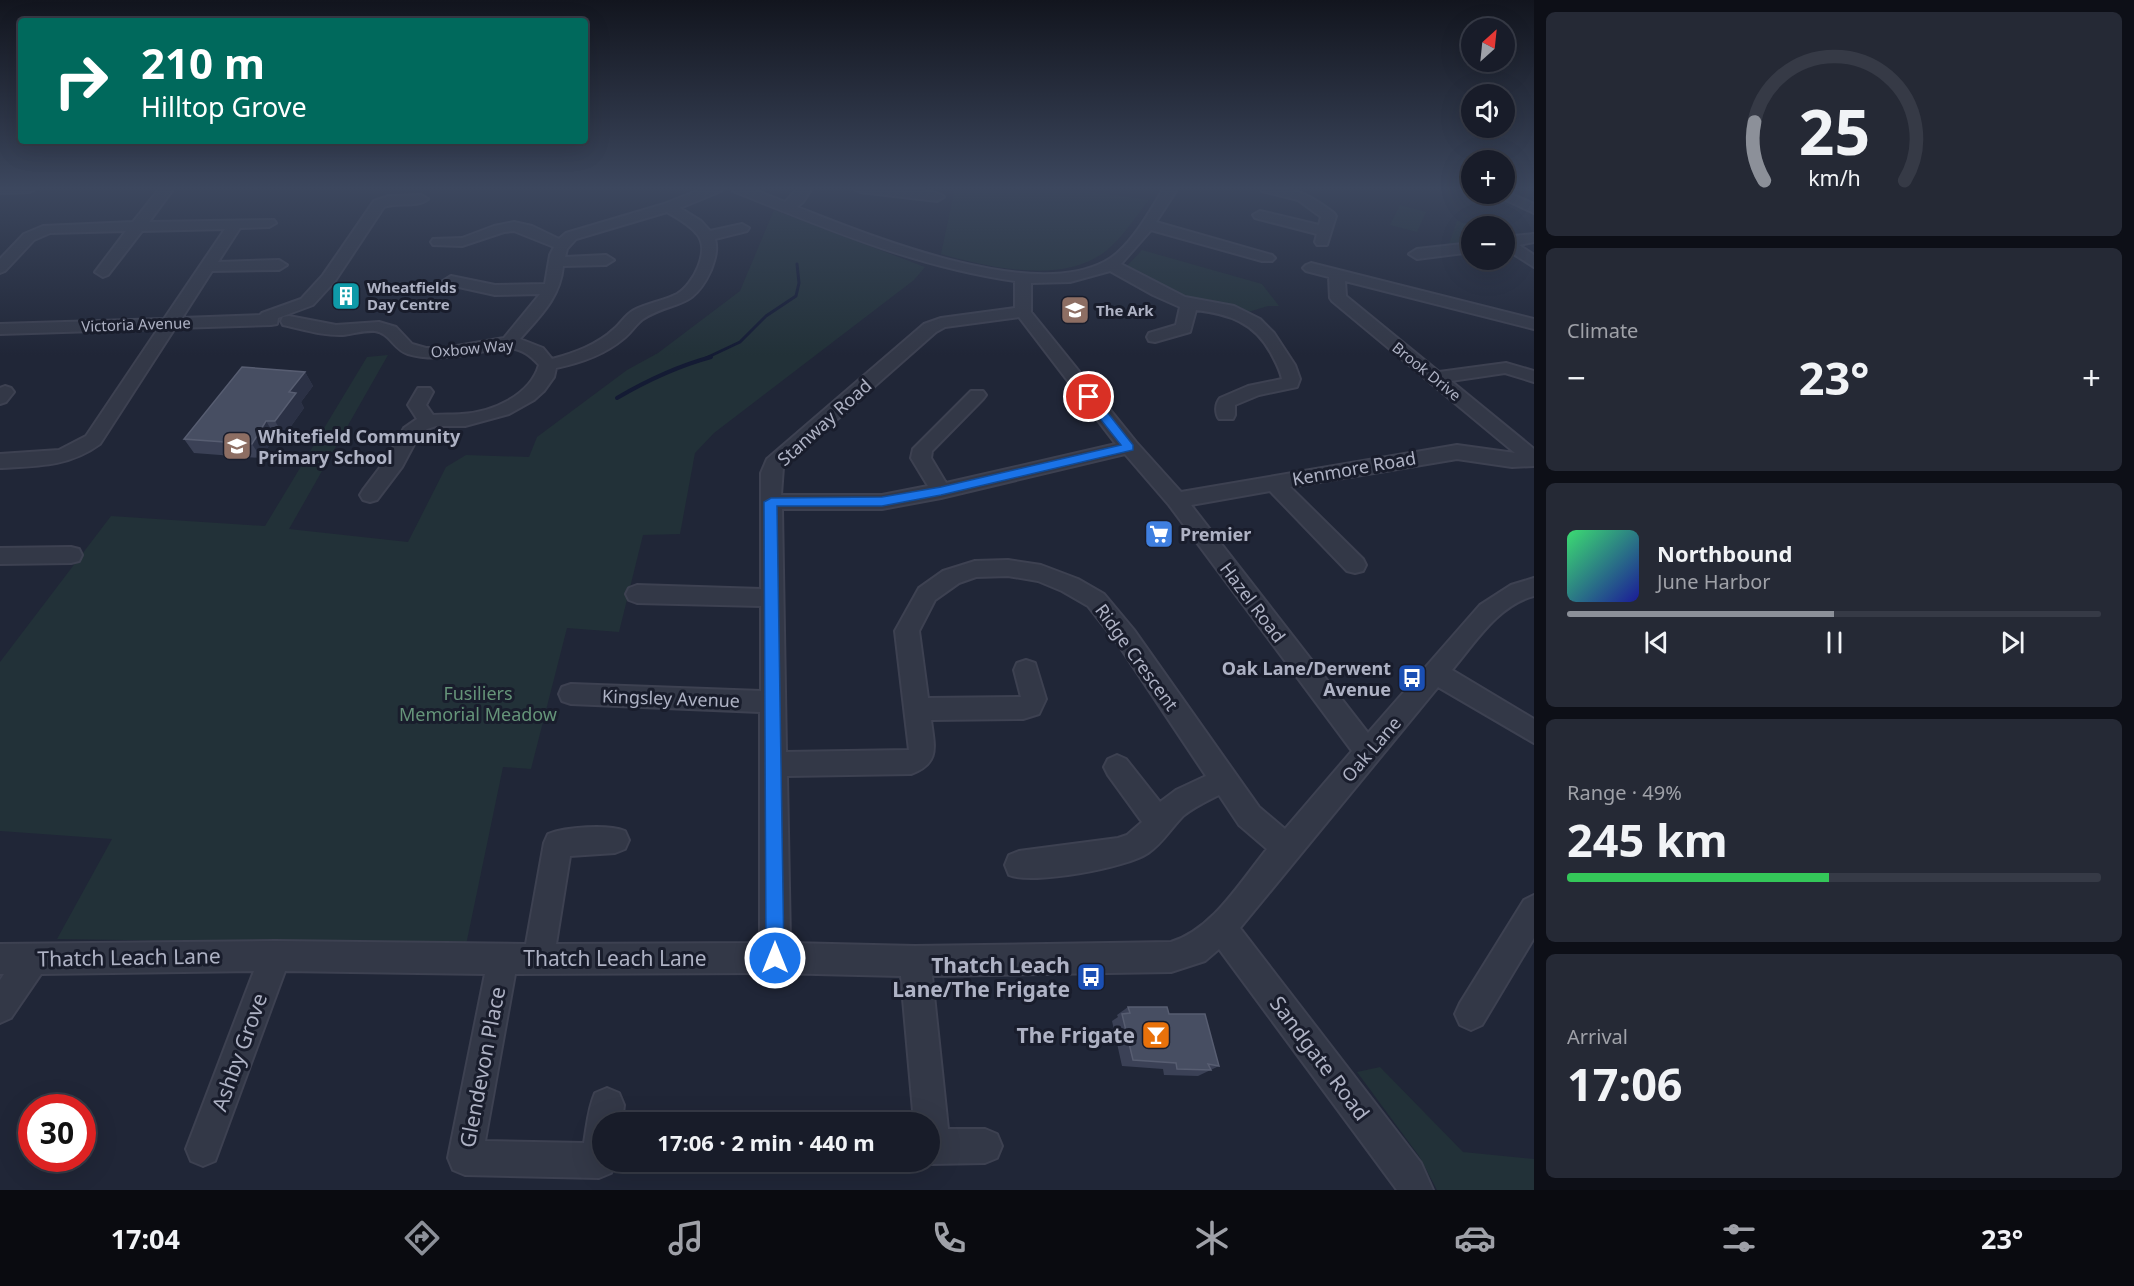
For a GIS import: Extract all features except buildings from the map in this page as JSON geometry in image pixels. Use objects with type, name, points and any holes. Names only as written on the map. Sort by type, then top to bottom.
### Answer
[{"type":"street","points":[[0,268],[23,244]]},
{"type":"street","points":[[103,272],[123,244]]},
{"type":"street","points":[[0,460],[60,458],[81,450],[93,440],[222,244]]},
{"type":"street","points":[[254,320],[307,302],[329,278],[352,244]]},
{"type":"street","points":[[509,343],[519,328],[543,303],[551,289],[561,244]]},
{"type":"street","points":[[370,495],[386,470],[395,462],[405,440],[418,426],[428,421],[465,420],[498,412],[519,402],[547,375],[548,365],[575,359],[603,346],[622,332],[633,318],[687,295],[695,286],[706,262],[711,249],[710,244]]},
{"type":"street","points":[[883,244],[926,260],[974,271],[1023,278],[1068,278],[1091,273],[1111,265],[1131,244]]},
{"type":"street","points":[[1197,244],[1222,253],[1267,258]]},
{"type":"street","points":[[1417,254],[1461,248]]},
{"type":"street","points":[[1515,249],[1534,262]]},
{"type":"street","points":[[556,262],[606,260]]},
{"type":"street","points":[[206,267],[279,265]]},
{"type":"street","points":[[1111,265],[1151,287],[1189,303],[1219,307],[1247,316],[1262,327],[1273,340],[1288,369],[1291,384]]},
{"type":"street","points":[[1311,268],[1534,324]]},
{"type":"street","name":"Brook Drive","points":[[1337,276],[1338,298],[1534,459]]},
{"type":"street","points":[[1023,278],[1023,312]]},
{"type":"street","points":[[451,281],[495,290],[551,289]]},
{"type":"street","points":[[1155,337],[1184,328],[1189,303]]},
{"type":"street","name":"Hazel Road","points":[[1023,312],[1129,447],[1176,500],[1368,752]]},
{"type":"street","name":"Stanway Road","points":[[775,958],[775,764],[771,702],[771,473],[774,464],[930,328],[941,323],[1023,312]]},
{"type":"street","name":"Victoria Avenue","points":[[0,329],[272,320]]},
{"type":"street","name":"Oxbow Way","points":[[290,321],[323,329],[382,327],[393,332],[402,345],[416,351],[430,353],[447,353],[491,344],[509,343],[528,346],[541,354],[548,365]]},
{"type":"street","points":[[1436,378],[1506,368],[1534,377]]},
{"type":"street","points":[[1222,405],[1254,390],[1291,384],[1308,391]]},
{"type":"street","points":[[424,392],[417,405],[428,421]]},
{"type":"street","points":[[941,491],[921,458],[923,449],[977,395]]},
{"type":"street","points":[[771,502],[882,502],[941,491],[1129,447]]},
{"type":"street","name":"Kenmore Road","points":[[1176,500],[1457,452],[1512,460],[1534,459]]},
{"type":"street","points":[[1273,482],[1355,565]]},
{"type":"street","points":[[0,556],[70,555]]},
{"type":"street","name":"Ridge Crescent","points":[[775,764],[910,762],[918,758],[922,751],[907,631],[927,594],[951,577],[975,569],[1008,568],[1041,573],[1070,585],[1096,600],[1126,637],[1249,816],[1286,848]]},
{"type":"street","name":"Oak Lane","points":[[1221,928],[1286,848],[1488,611],[1519,591],[1534,587]]},
{"type":"street","points":[[637,594],[771,598]]},
{"type":"street","points":[[917,710],[1030,706],[1034,699],[1026,669]]},
{"type":"street","points":[[1436,673],[1534,732]]},
{"type":"street","name":"Kingsley Avenue","points":[[571,694],[771,702]]},
{"type":"street","points":[[1117,767],[1159,823]]},
{"type":"street","points":[[1019,865],[1131,848],[1145,838],[1191,794],[1224,781]]},
{"type":"street","points":[[539,958],[558,843],[615,840]]},
{"type":"street","points":[[1471,1014],[1534,910]]},
{"type":"street","name":"Thatch Leach Lane","points":[[0,959],[276,956],[503,959],[775,958],[915,961],[1171,957],[1194,950],[1221,928]]},
{"type":"street","name":"Sandgate Road","points":[[1221,928],[1412,1183]]},
{"type":"street","name":"Ashby Grove","points":[[203,1149],[276,956]]},
{"type":"street","points":[[0,1007],[33,959]]},
{"type":"street","name":"Glendevon Place","points":[[503,959],[465,1158],[592,1161]]},
{"type":"street","points":[[915,961],[928,1112]]},
{"type":"street","points":[[940,1147],[985,1146]]},
{"type":"green space","name":"Fusiliers Memorial Meadow","points":[[760,244],[863,244],[925,267],[914,280],[714,433],[695,453],[680,534],[643,535],[619,632],[567,628],[531,769],[503,767],[466,945],[57,939],[112,839],[0,831],[0,662],[111,516],[265,526],[367,357],[388,355],[289,529],[408,542],[446,467],[466,455],[529,457],[537,437],[627,370],[658,353],[740,291]]},
{"type":"green space","points":[[943,244],[1114,244],[1090,261],[1049,270],[1004,268],[941,254]]},
{"type":"green space","points":[[1142,250],[1262,284],[1279,306],[1268,306],[1245,313],[1191,300],[1126,267]]},
{"type":"green space","points":[[1380,1067],[1463,1152],[1534,1159],[1534,1190],[1437,1190],[1419,1156],[1357,1072]]},
{"type":"waterway","points":[[706,358],[740,342],[766,316],[796,296],[799,283],[797,264]]},
{"type":"waterway","points":[[617,398],[662,374],[711,357]]},
{"type":"place","name":"Wheatfields Day Centre","points":[[346,296]]},
{"type":"place","name":"The Ark","points":[[1075,310]]},
{"type":"place","name":"Whitefield Community Primary School","points":[[237,446]]},
{"type":"place","name":"Premier","points":[[1159,534]]},
{"type":"place","name":"Oak Lane/Derwent Avenue","points":[[1412,678]]},
{"type":"place","name":"Thatch Leach Lane/The Frigate","points":[[1091,977]]},
{"type":"place","name":"The Frigate","points":[[1156,1035]]},
{"type":"route","points":[[775,958],[771,502],[882,502],[941,491],[1129,447],[1089,397]]}]
